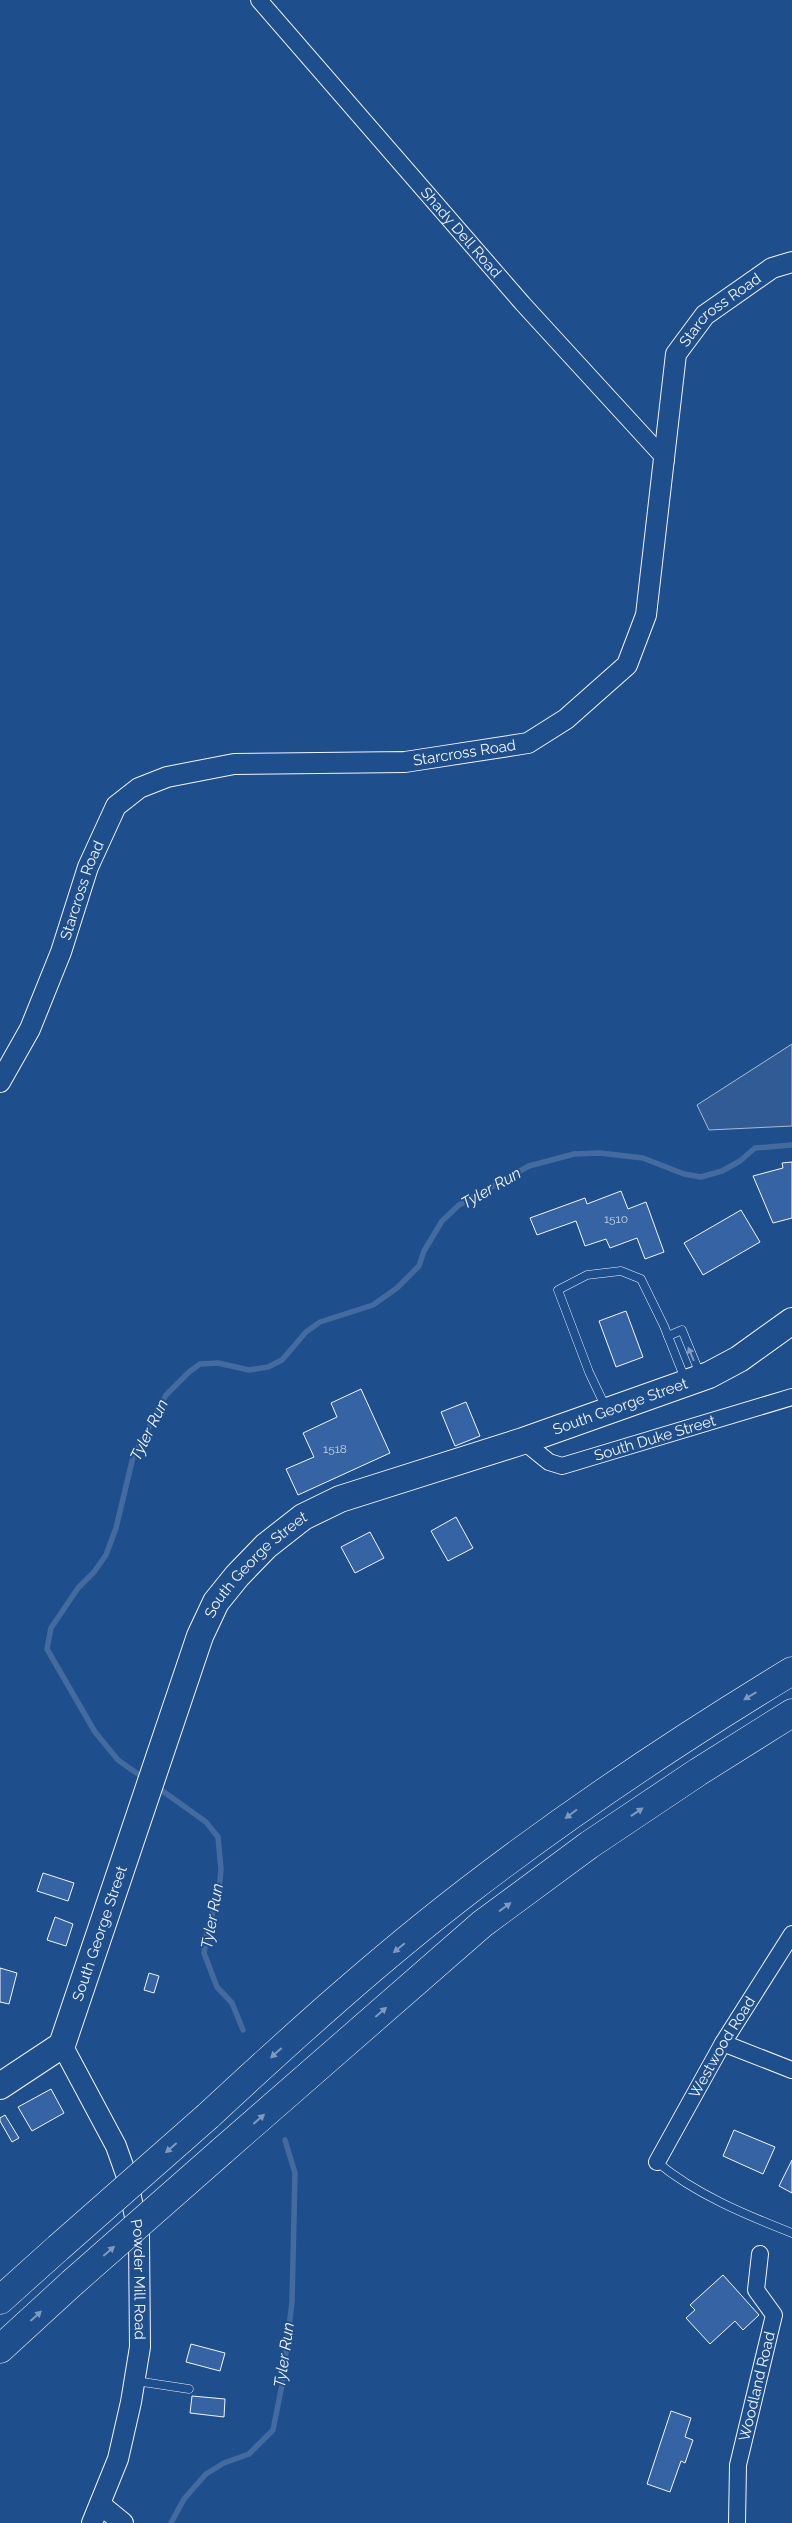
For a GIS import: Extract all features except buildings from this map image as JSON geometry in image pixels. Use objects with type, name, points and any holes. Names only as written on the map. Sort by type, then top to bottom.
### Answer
[{"type":"highway","points":[[0,2300],[208,2116],[305,2027],[467,1892],[583,1805],[792,1671]]},
{"type":"highway","points":[[0,2349],[72,2283],[482,1924],[589,1845],[698,1772],[792,1713]]},
{"type":"main road","name":"South George Street","points":[[62,2045],[200,1636],[216,1602],[237,1576],[266,1546],[303,1517],[340,1499],[523,1441],[694,1380],[739,1359],[792,1321]]},
{"type":"main road","points":[[0,2086],[62,2045]]},
{"type":"street","name":"Shady Dell Road","points":[[259,0],[523,304],[666,460]]},
{"type":"street","name":"Starcross Road","points":[[0,1082],[30,1029],[61,952],[88,867],[116,806],[139,788],[167,777],[234,764],[405,762],[528,743],[566,719],[627,665],[646,615],[666,460],[676,354],[706,315],[772,268],[792,262]]},
{"type":"street","name":"South Duke Street","points":[[523,1441],[549,1462],[562,1466],[792,1397]]},
{"type":"street","name":"Westwood Road","points":[[657,2162],[723,2043],[792,1934]]},
{"type":"street","points":[[723,2043],[792,2070]]},
{"type":"street","name":"Powder Mill Road","points":[[62,2045],[116,2146],[127,2177],[139,2237],[140,2347],[118,2459],[96,2514]]},
{"type":"street","name":"Woodland Road","points":[[737,2523],[738,2465],[774,2315],[756,2290],[760,2254]]},
{"type":"street","points":[[96,2514],[123,2523]]},
{"type":"lane","points":[[608,1411],[589,1372],[558,1290],[587,1275],[621,1271],[641,1279],[668,1336],[694,1380]]},
{"type":"lane","points":[[668,1336],[682,1330],[694,1380]]},
{"type":"lane","points":[[657,2162],[674,2176],[725,2204],[792,2233]]},
{"type":"lane","points":[[134,2381],[189,2389]]},
{"type":"shaded area","points":[[792,1044],[792,1126],[709,1130],[697,1105]]},
{"type":"waterway","name":"Tyler Run","points":[[145,1779],[118,1760],[95,1732],[47,1649],[51,1628],[78,1588],[94,1572],[106,1555],[116,1528],[133,1457],[166,1395],[189,1372],[200,1364],[218,1363],[249,1370],[268,1367],[282,1360],[306,1332],[320,1322],[373,1305],[397,1288],[419,1266],[424,1251],[442,1221],[459,1205],[529,1166],[574,1154],[600,1153],[643,1158],[684,1174],[701,1177],[722,1171],[740,1161],[755,1148],[792,1145]]},
{"type":"waterway","name":"Tyler Run","points":[[157,1787],[206,1822],[218,1837],[221,1869],[219,1891],[207,1932],[204,1953],[217,1987],[232,2003],[243,2030]]},
{"type":"waterway","name":"Tyler Run","points":[[171,2523],[184,2499],[206,2474],[224,2463],[249,2454],[273,2430],[282,2385],[292,2302],[295,2173],[285,2140]]}]
